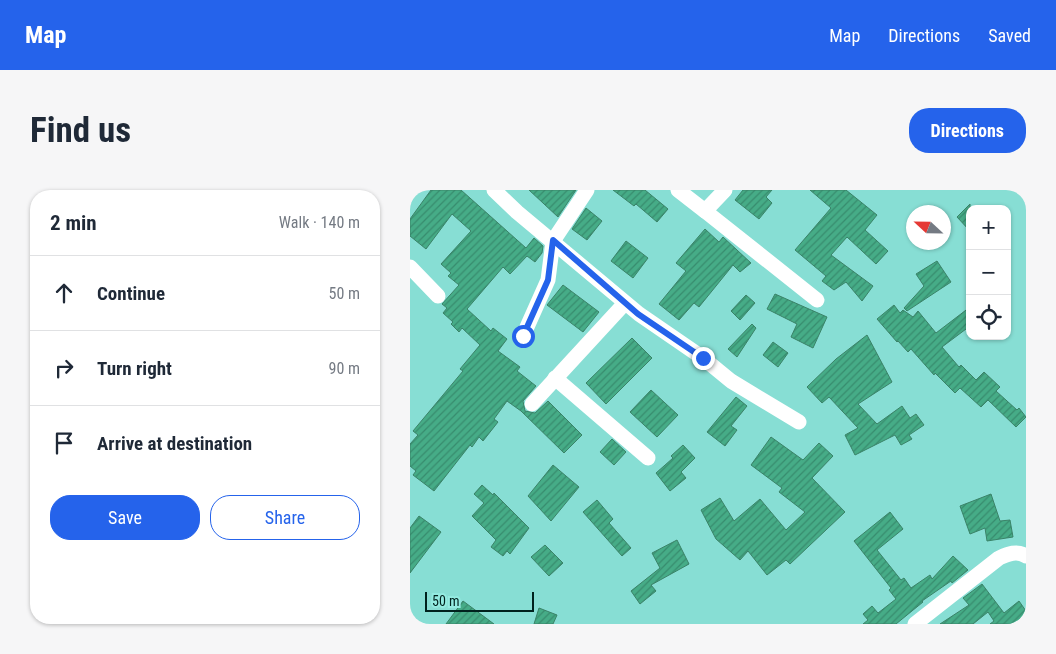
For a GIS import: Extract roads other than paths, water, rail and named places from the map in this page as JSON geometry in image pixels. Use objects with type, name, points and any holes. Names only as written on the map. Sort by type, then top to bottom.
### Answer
[{"type":"street","points":[[494,190],[517,212],[553,240],[625,303],[703,358],[731,381],[799,422]]},
{"type":"street","points":[[523,336],[548,280],[553,240],[587,190]]},
{"type":"street","points":[[678,190],[816,300]]},
{"type":"street","points":[[705,211],[725,190]]},
{"type":"street","points":[[410,267],[438,296]]},
{"type":"street","points":[[532,404],[625,303]]},
{"type":"street","points":[[555,378],[648,458]]},
{"type":"street","points":[[915,624],[1000,558],[1010,553],[1026,556]]}]
